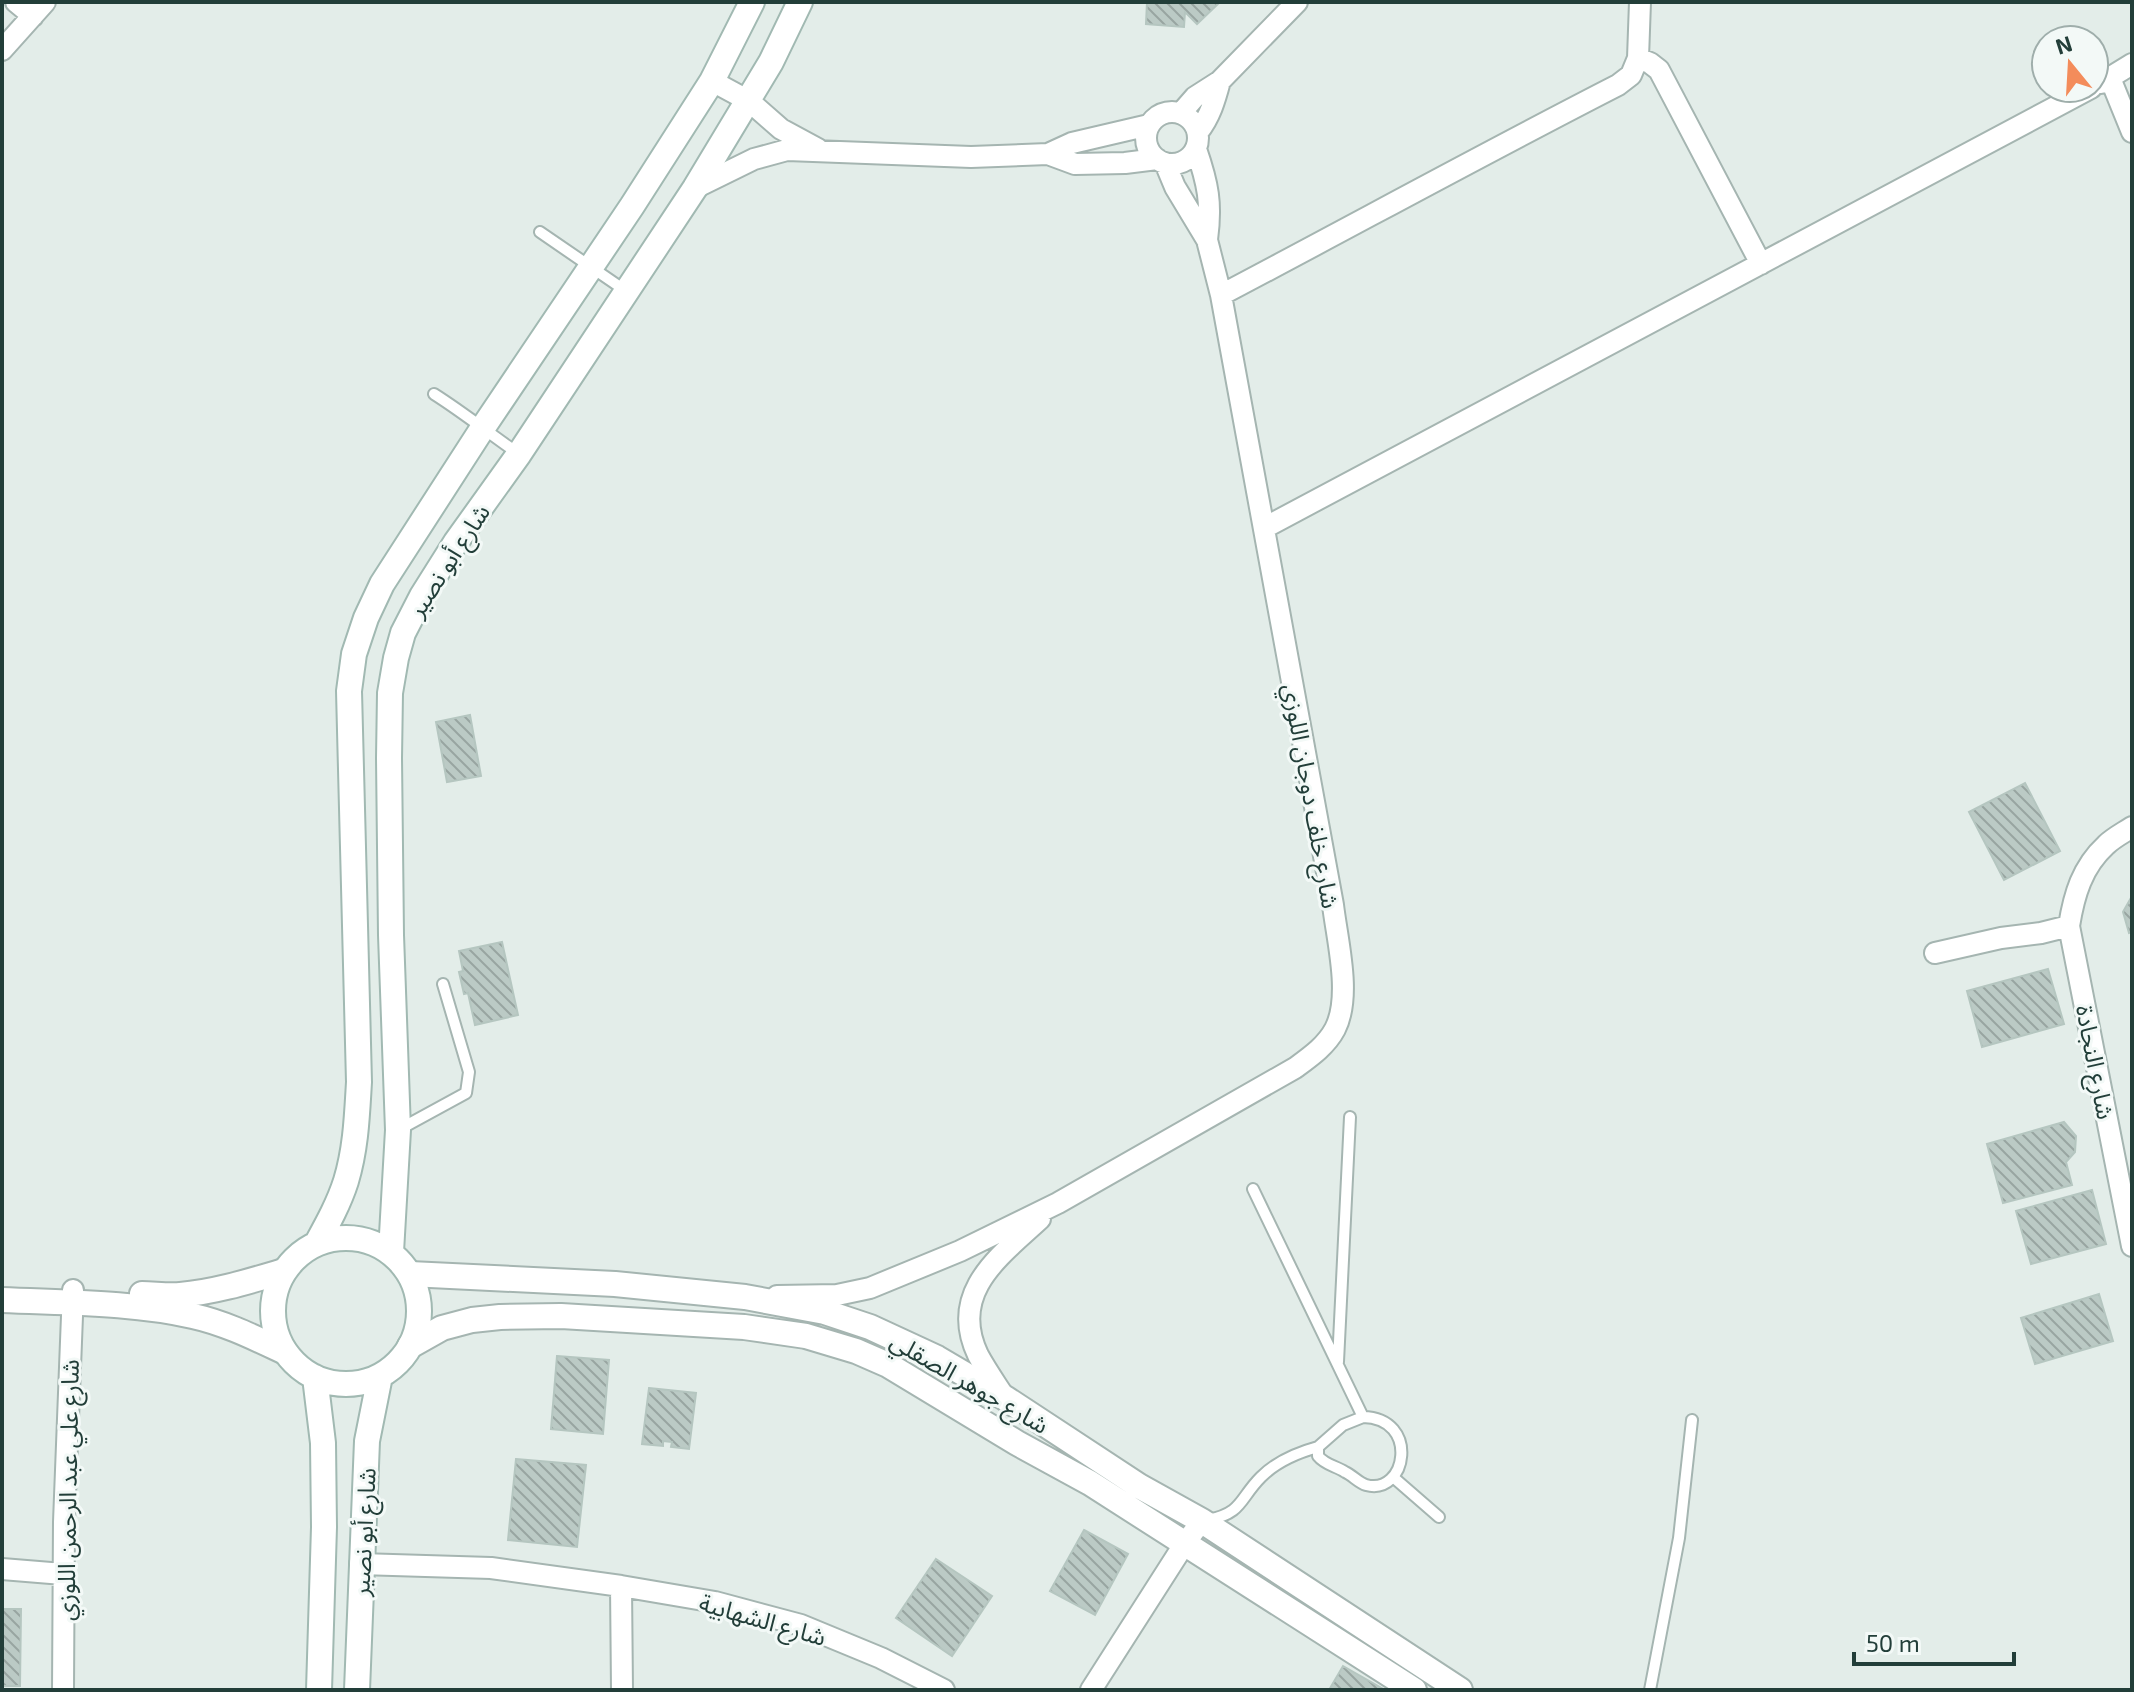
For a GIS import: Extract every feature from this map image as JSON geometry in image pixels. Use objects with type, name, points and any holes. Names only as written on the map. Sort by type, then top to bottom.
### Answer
[{"type":"main road","name":"شارع أبو نصير","points":[[317,1243],[346,1180],[356,1134],[358,1018],[349,691],[354,654],[366,618],[382,584],[712,81],[752,2]]},
{"type":"main road","name":"شارع أبو نصير","points":[[391,1252],[398,1130],[391,935],[390,693],[403,633],[456,542],[519,454],[695,188],[749,101],[800,2]]},
{"type":"main road","points":[[336,1238],[355,1238],[391,1252],[410,1274],[418,1297],[418,1322],[410,1346],[397,1363],[380,1376],[359,1383],[337,1384],[315,1377],[295,1364],[285,1352],[273,1320],[274,1294],[284,1271],[299,1254],[317,1243],[336,1238]]},
{"type":"main road","points":[[2,1300],[178,1295],[227,1287],[284,1271]]},
{"type":"main road","name":"شارع جوهر الصقلي","points":[[410,1274],[615,1284],[745,1297],[825,1312],[870,1327],[937,1358],[1005,1398],[1139,1486],[1202,1521],[1460,1690]]},
{"type":"main road","points":[[2,1288],[195,1316],[243,1332],[285,1352]]},
{"type":"main road","name":"شارع جوهر الصقلي","points":[[410,1346],[442,1328],[472,1320],[561,1316],[744,1327],[806,1336],[856,1351],[888,1365],[1090,1483],[1414,1690]]},
{"type":"main road","name":"شارع أبو نصير","points":[[357,1690],[367,1441],[380,1376]]},
{"type":"main road","name":"شارع أبو نصير","points":[[315,1377],[323,1443],[319,1690]]},
{"type":"street","points":[[2,50],[39,9],[16,2]]},
{"type":"street","points":[[1181,113],[1195,97],[1220,81],[1297,2]]},
{"type":"street","points":[[1221,295],[1618,85],[1631,75],[1638,58],[1640,2]]},
{"type":"street","points":[[1638,58],[1659,70],[1761,264]]},
{"type":"street","points":[[2110,77],[2132,64]]},
{"type":"street","points":[[712,81],[749,101],[781,129],[821,151]]},
{"type":"street","points":[[1048,154],[1075,164],[1184,162],[1191,156],[1213,108],[1220,81]]},
{"type":"street","points":[[2110,101],[2132,132]]},
{"type":"street","points":[[1264,528],[2061,104]]},
{"type":"street","points":[[695,188],[730,169],[787,150],[971,157],[1048,154],[1072,143],[1149,125],[1163,113],[1172,112],[1181,113],[1194,124],[1197,140]]},
{"type":"street","points":[[1149,125],[1146,143],[1150,153],[1161,161]]},
{"type":"street","name":"شارع خلف دوجان اللوزي","points":[[1197,140],[1209,194],[1207,240]]},
{"type":"street","name":"شارع خلف دوجان اللوزي","points":[[745,1297],[837,1295],[870,1288],[960,1251],[1058,1203],[1295,1068],[1320,1049],[1335,1029],[1342,1008],[1343,986],[1333,905],[1221,295],[1207,240],[1161,161]]},
{"type":"street","points":[[1935,953],[2069,926],[2073,900],[2084,872],[2105,846],[2132,827]]},
{"type":"street","name":"شارع النجادة","points":[[2069,926],[2132,1246]]},
{"type":"street","name":"شارع خلف دوجان اللوزي","points":[[1005,1398],[978,1355],[970,1323],[972,1301],[979,1281],[990,1266],[1058,1203]]},
{"type":"street","name":"شارع علي عبد الرحمن اللوزي","points":[[63,1690],[63,1574],[73,1297]]},
{"type":"street","points":[[1091,1690],[1202,1521]]},
{"type":"street","name":"شارع الشهابية","points":[[360,1564],[491,1568],[715,1602],[801,1625],[881,1658],[944,1690]]},
{"type":"street","points":[[2,1569],[63,1574]]},
{"type":"street","points":[[621,1586],[622,1690]]},
{"type":"lane","points":[[540,232],[628,292]]},
{"type":"lane","points":[[434,394],[519,454]]},
{"type":"lane","points":[[398,1130],[466,1093],[469,1072],[443,984]]},
{"type":"lane","points":[[1338,1364],[1350,1117]]},
{"type":"lane","points":[[1253,1189],[1363,1417]]},
{"type":"lane","points":[[1202,1521],[1232,1513],[1273,1466],[1285,1458],[1318,1447],[1343,1425],[1363,1417],[1380,1419],[1388,1424],[1399,1438],[1401,1463],[1393,1477],[1379,1484],[1364,1485],[1340,1468],[1320,1460],[1318,1447]]},
{"type":"lane","points":[[1650,1690],[1679,1538],[1692,1420]]},
{"type":"lane","points":[[1393,1477],[1439,1517]]},
{"type":"building","points":[[1147,2],[1220,2],[1197,24],[1185,12],[1184,27],[1146,24]]},
{"type":"building","points":[[470,715],[481,776],[447,782],[436,722]]},
{"type":"building","points":[[2025,783],[2060,851],[2004,880],[1969,812]]},
{"type":"building","points":[[2132,896],[2132,932],[2129,933],[2123,912]]},
{"type":"building","points":[[502,942],[518,1015],[475,1025],[468,993],[464,994],[459,972],[463,971],[459,951]]},
{"type":"building","points":[[2048,969],[2064,1024],[1982,1047],[1967,991]]},
{"type":"building","points":[[2064,1122],[2076,1136],[2075,1152],[2066,1162],[2072,1185],[2003,1203],[1987,1144]]},
{"type":"building","points":[[2092,1190],[2106,1244],[2031,1264],[2016,1211]]},
{"type":"building","points":[[2099,1294],[2113,1341],[2035,1364],[2021,1318]]},
{"type":"building","points":[[557,1356],[609,1360],[603,1434],[551,1429]]},
{"type":"building","points":[[649,1388],[696,1393],[689,1449],[671,1447],[672,1442],[663,1441],[663,1446],[642,1444]]},
{"type":"building","points":[[516,1459],[586,1465],[577,1547],[508,1540]]},
{"type":"building","points":[[1084,1530],[1128,1554],[1095,1615],[1050,1591]]},
{"type":"building","points":[[936,1559],[992,1596],[952,1656],[896,1618]]},
{"type":"building","points":[[2,1609],[21,1609],[20,1686],[2,1686]]},
{"type":"building","points":[[1343,1666],[1385,1690],[1329,1690]]}]
